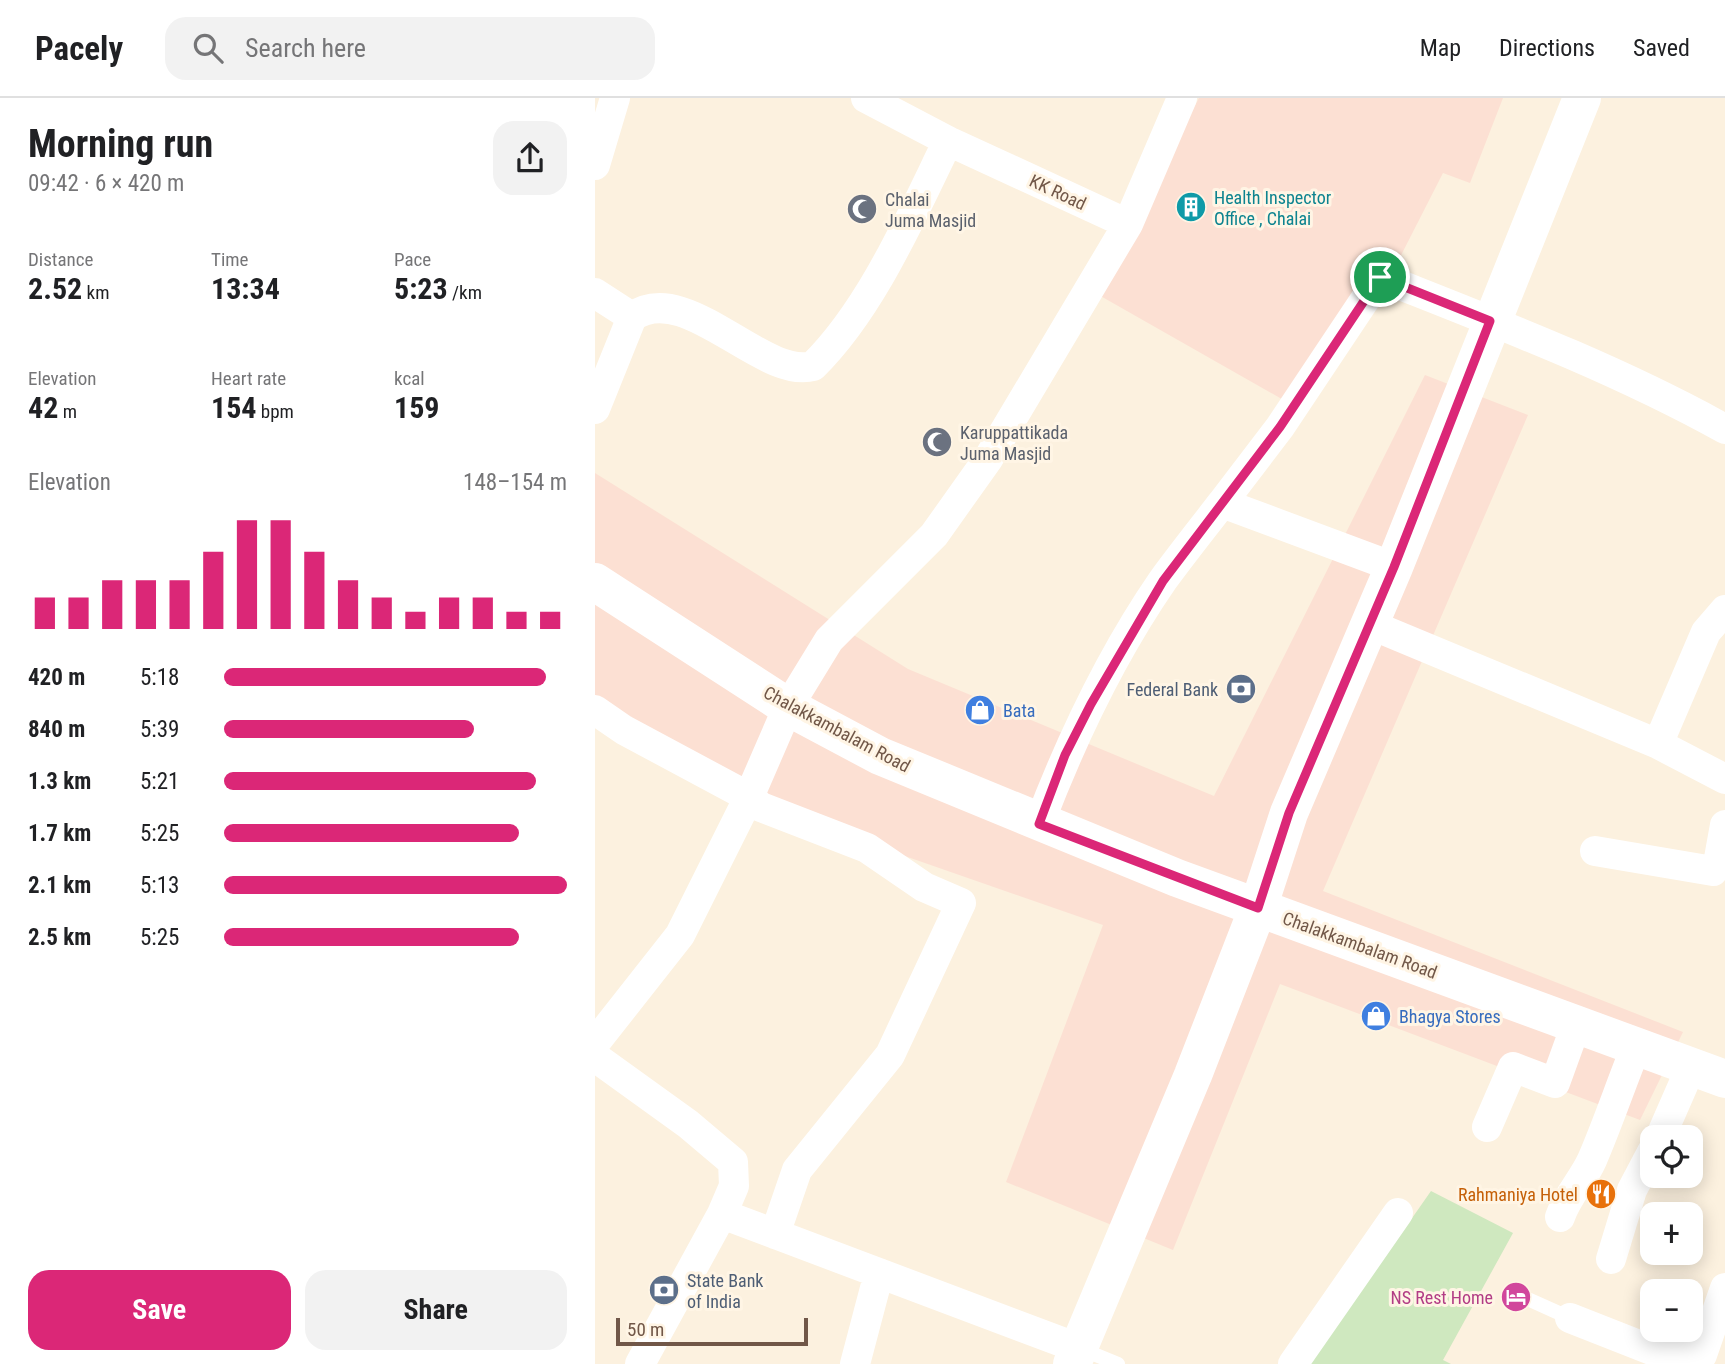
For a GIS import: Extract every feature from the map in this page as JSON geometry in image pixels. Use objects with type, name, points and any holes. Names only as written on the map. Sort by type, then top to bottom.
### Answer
[{"type":"street","points":[[595,165],[615,98]]},
{"type":"street","name":"KK Road","points":[[866,98],[947,141],[1128,224]]},
{"type":"street","points":[[595,1043],[680,934],[749,797],[788,707],[829,640],[884,589],[941,524],[988,458],[1128,224],[1182,98]]},
{"type":"street","points":[[722,1214],[879,1273],[1075,1356],[1236,964],[1258,908],[1289,813],[1394,567],[1490,321],[1582,98]]},
{"type":"street","points":[[595,409],[632,317],[654,306],[690,316],[792,368],[813,366],[855,313],[897,244],[947,141]]},
{"type":"street","points":[[1039,824],[1065,755],[1091,704],[1163,581],[1280,427],[1380,277],[1490,321],[1679,403],[1725,429]]},
{"type":"street","points":[[595,293],[632,317]]},
{"type":"street","points":[[1222,503],[1394,567]]},
{"type":"street","name":"Chalakkambalam Road","points":[[595,582],[788,707],[880,757],[1039,824],[1258,908],[1708,1073]]},
{"type":"street","points":[[1369,624],[1658,744],[1725,779]]},
{"type":"street","points":[[1658,744],[1719,628]]},
{"type":"street","points":[[595,710],[624,730],[749,797],[761,807],[867,848],[924,887],[961,903],[890,1055],[797,1170],[775,1234]]},
{"type":"street","points":[[1595,851],[1713,871],[1718,864],[1724,837]]},
{"type":"street","points":[[1487,1127],[1513,1067],[1555,1083],[1576,1025]]},
{"type":"street","points":[[1560,1217],[1565,1203],[1579,1187],[1593,1158],[1636,1047]]},
{"type":"street","points":[[595,1057],[688,1124],[733,1162],[734,1186],[722,1214],[640,1364]]},
{"type":"street","points":[[1670,1125],[1708,1073]]},
{"type":"street","points":[[1611,1259],[1632,1190],[1640,1175]]},
{"type":"street","points":[[1293,1364],[1398,1213]]},
{"type":"street","points":[[855,1364],[879,1273]]},
{"type":"street","points":[[1570,1318],[1664,1356],[1704,1359],[1725,1288]]},
{"type":"lane","points":[[1523,1297],[1570,1318]]},
{"type":"lane","points":[[1075,1356],[1118,1364]]},
{"type":"shaded area","points":[[1199,98],[1503,98],[1470,183],[1443,173],[1391,275],[1294,406],[1097,294]]},
{"type":"shaded area","points":[[1425,375],[1528,415],[1323,891],[1683,1032],[1640,1120],[1280,984],[1173,1250],[1006,1182],[1103,925],[773,810],[595,696],[595,473],[908,669],[1214,796]]},
{"type":"green space","points":[[1431,1191],[1513,1233],[1443,1360],[1451,1364],[1310,1364]]},
{"type":"place","name":"Health Inspector Office , Chalai","points":[[1191,207]]},
{"type":"place","name":"Chalai Juma Masjid","points":[[862,209]]},
{"type":"place","name":"Karuppattikada Juma Masjid","points":[[937,442]]},
{"type":"place","name":"Federal Bank","points":[[1241,689]]},
{"type":"place","name":"Bata","points":[[980,710]]},
{"type":"place","name":"Bhagya Stores","points":[[1376,1016]]},
{"type":"place","name":"Rahmaniya Hotel","points":[[1601,1194]]},
{"type":"place","name":"State Bank of India","points":[[664,1290]]},
{"type":"place","name":"NS Rest Home","points":[[1516,1297]]},
{"type":"route","points":[[1380,277],[1490,321],[1394,567],[1289,813],[1258,908],[1039,824],[1065,755],[1091,704],[1163,581],[1280,427],[1380,277]]}]
